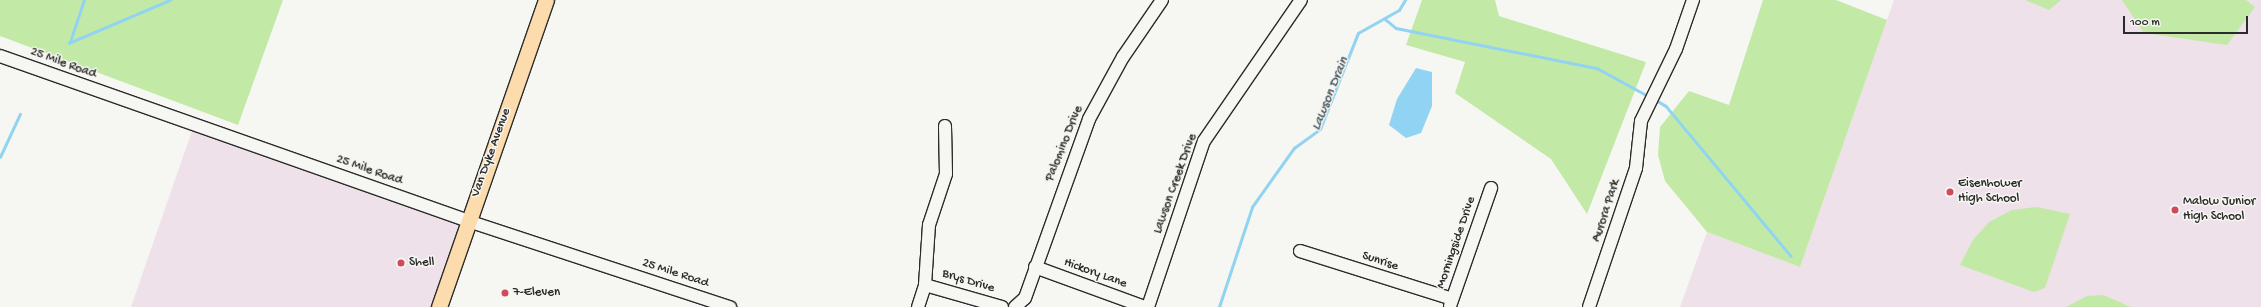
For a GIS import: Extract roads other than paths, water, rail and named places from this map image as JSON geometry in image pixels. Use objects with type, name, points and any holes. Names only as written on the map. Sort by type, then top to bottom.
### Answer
[{"type":"main road","name":"Van Dyke Avenue","points":[[439,307],[546,0]]},
{"type":"street","name":"Palomino Drive","points":[[1015,307],[1024,298],[1089,119],[1123,56],[1162,0]]},
{"type":"street","name":"Lawson Creek Drive","points":[[1146,307],[1204,141],[1301,0]]},
{"type":"street","name":"Aurora Park","points":[[1589,307],[1636,168],[1641,121],[1676,49],[1693,0]]},
{"type":"street","name":"25 Mile Road","points":[[0,56],[468,221],[730,307]]},
{"type":"street","points":[[918,307],[925,285],[929,225],[947,163],[945,126]]},
{"type":"street","name":"Morningside Drive","points":[[1451,303],[1491,188]]},
{"type":"street","name":"Sunrise","points":[[1300,251],[1451,303]]},
{"type":"street","name":"Hickory Lane","points":[[1035,267],[1146,307]]},
{"type":"street","name":"Brys Drive","points":[[925,285],[1002,307]]},
{"type":"water","points":[[1416,68],[1432,72],[1432,106],[1421,133],[1406,138],[1389,125],[1397,99]]},
{"type":"waterway","points":[[70,42],[84,0]]},
{"type":"waterway","points":[[69,43],[170,0]]},
{"type":"waterway","name":"Lawson Drain","points":[[1219,307],[1252,207],[1294,148],[1320,129],[1358,33],[1399,10],[1405,0]]},
{"type":"waterway","points":[[1385,19],[1396,28],[1597,68],[1650,97]]},
{"type":"waterway","points":[[1656,100],[1666,106],[1791,256]]},
{"type":"waterway","points":[[0,157],[20,114]]},
{"type":"place","name":"Eisenhower High School","points":[[1950,192]]},
{"type":"place","name":"Malow Junior High School","points":[[2175,210]]},
{"type":"place","name":"Shell","points":[[401,263]]},
{"type":"place","name":"7-Eleven","points":[[505,293]]}]
